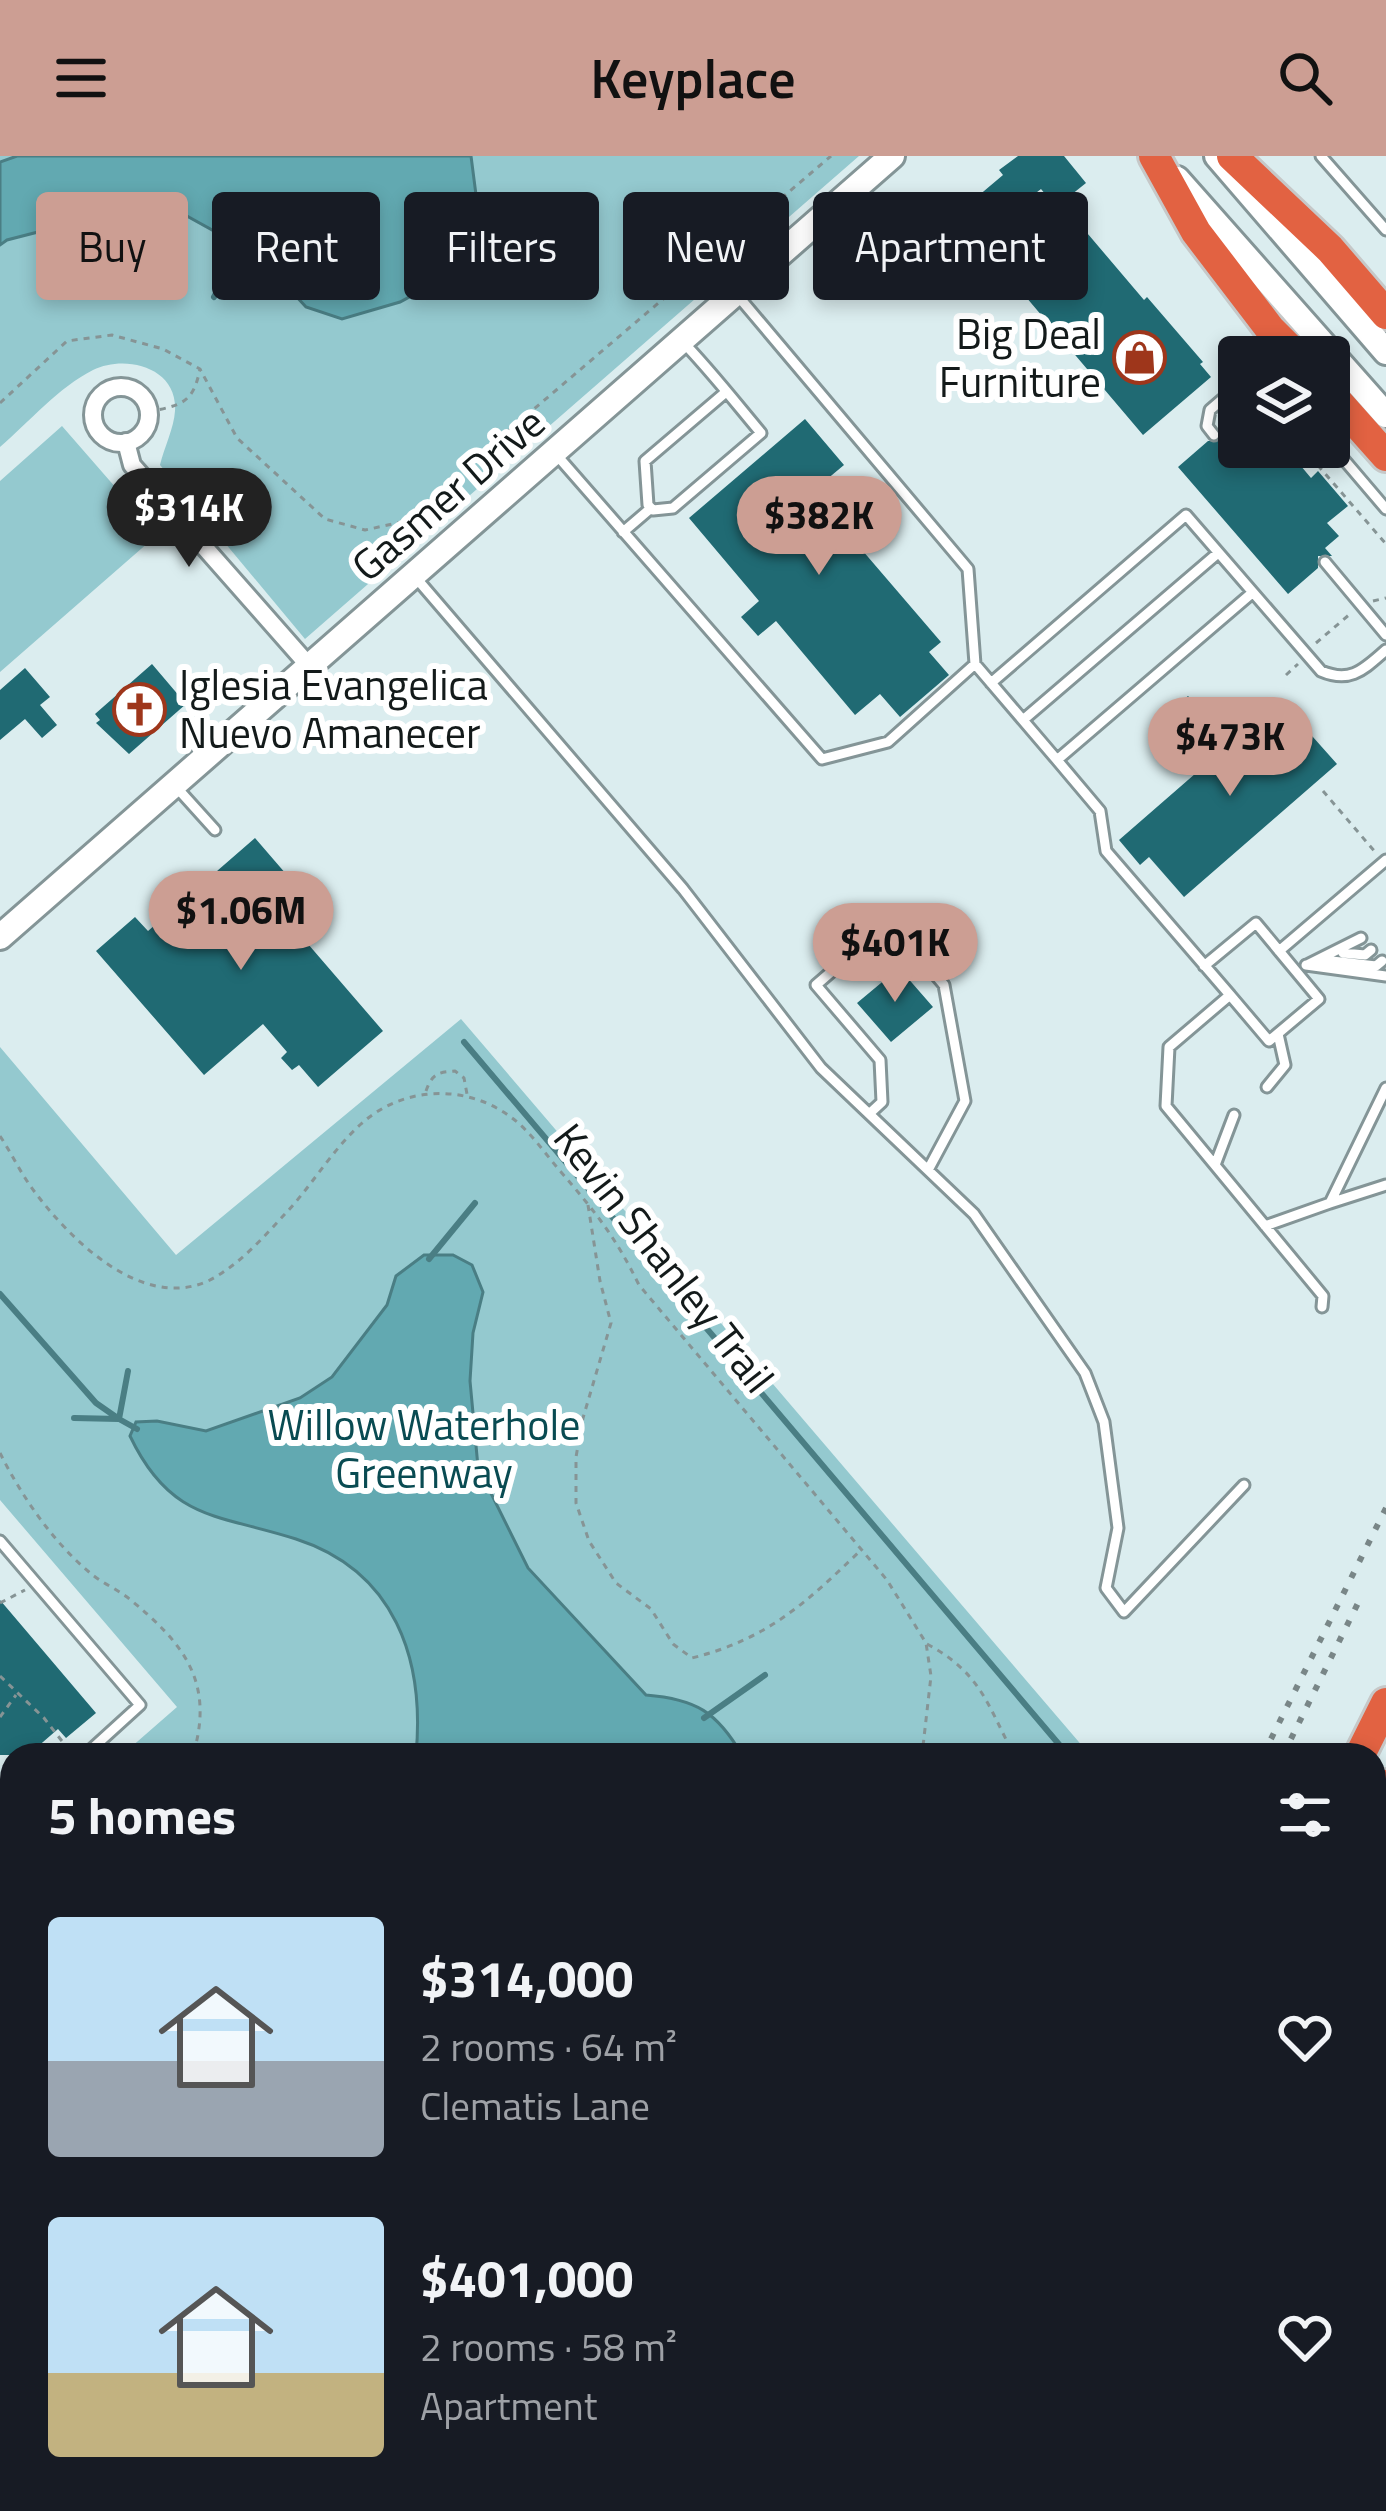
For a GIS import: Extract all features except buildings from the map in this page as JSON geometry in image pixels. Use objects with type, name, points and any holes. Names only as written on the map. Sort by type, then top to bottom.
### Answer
[{"type":"highway","points":[[1155,156],[1196,232],[1275,336]]},
{"type":"highway","points":[[1232,156],[1330,249],[1386,314]]},
{"type":"highway","points":[[1350,416],[1386,456]]},
{"type":"highway","points":[[1366,1743],[1386,1703]]},
{"type":"street","name":"Gasmer Drive","points":[[789,246],[892,156]]},
{"type":"street","points":[[1155,156],[1386,416]]},
{"type":"street","points":[[1217,156],[1386,352]]},
{"type":"street","name":"Gasmer Drive","points":[[0,937],[728,300]]},
{"type":"street","points":[[128,388],[145,401],[144,431],[127,442],[105,439],[93,420],[98,399],[106,392],[128,388]]},
{"type":"street","points":[[127,442],[132,465],[310,667]]},
{"type":"lane","points":[[1321,156],[1386,230]]},
{"type":"lane","points":[[742,300],[968,569],[975,664],[1100,811],[1106,851],[1204,966],[1230,995],[1268,1041],[1319,999],[1301,968],[1256,923],[1204,966]]},
{"type":"lane","points":[[623,532],[651,508],[673,508],[761,433],[682,340]]},
{"type":"lane","points":[[651,508],[645,460],[726,392]]},
{"type":"lane","points":[[1214,435],[1207,426],[1210,410],[1218,403]]},
{"type":"lane","points":[[554,452],[822,759],[888,742],[975,664]]},
{"type":"lane","points":[[1350,466],[1386,508]]},
{"type":"lane","points":[[991,682],[1186,515],[1305,659],[1322,671],[1336,678],[1351,677],[1386,650]]},
{"type":"lane","points":[[1023,720],[1218,553]]},
{"type":"lane","points":[[1324,562],[1386,635]]},
{"type":"lane","points":[[413,575],[683,889],[820,1068],[974,1214],[1084,1372],[1104,1422],[1118,1528],[1106,1588],[1124,1612],[1244,1485]]},
{"type":"lane","points":[[1057,760],[1252,593]]},
{"type":"lane","points":[[174,785],[215,830]]},
{"type":"lane","points":[[1280,951],[1385,861]]},
{"type":"lane","points":[[869,1114],[882,1102],[880,1060],[816,985],[890,921],[944,985],[965,1101],[928,1170]]},
{"type":"lane","points":[[1301,968],[1361,938]]},
{"type":"lane","points":[[1337,952],[1365,955],[1371,950]]},
{"type":"lane","points":[[1320,959],[1376,966],[1382,962]]},
{"type":"lane","points":[[1301,968],[1386,976]]},
{"type":"lane","points":[[1230,995],[1168,1047],[1166,1106],[1323,1296],[1322,1306]]},
{"type":"lane","points":[[1267,1088],[1285,1065],[1278,1034]]},
{"type":"lane","points":[[1330,1203],[1386,1088]]},
{"type":"lane","points":[[1215,1166],[1234,1115]]},
{"type":"lane","points":[[1265,1226],[1386,1185]]},
{"type":"lane","points":[[0,1541],[140,1706],[98,1743]]},
{"type":"path","points":[[0,403],[67,341],[112,335],[163,349],[200,369],[237,438],[325,519],[364,530],[402,522],[437,499],[487,449],[831,156]]},
{"type":"path","points":[[148,412],[179,406],[196,392],[200,369]]},
{"type":"path","points":[[1319,468],[1386,544]]},
{"type":"path","points":[[1286,674],[1360,605],[1386,598]]},
{"type":"path","points":[[1323,790],[1385,861]]},
{"type":"path","points":[[425,1092],[430,1078],[455,1071],[464,1078],[466,1095]]},
{"type":"path","name":"Kevin Shanley Trail","points":[[0,1136],[30,1186],[65,1226],[132,1280],[169,1289],[204,1283],[233,1266],[315,1182],[357,1127],[382,1107],[425,1092],[466,1095],[516,1120],[613,1232],[639,1285],[887,1580],[926,1643],[931,1676],[923,1743]]},
{"type":"path","points":[[588,1203],[599,1281],[611,1323],[575,1457],[576,1503],[590,1541],[616,1583],[651,1609],[674,1644],[692,1658],[734,1647],[782,1622],[862,1549]]},
{"type":"path","points":[[0,1453],[15,1483],[52,1533],[88,1572],[126,1596],[158,1626],[186,1659],[201,1688],[203,1714],[196,1743]]},
{"type":"path","points":[[0,1604],[36,1582]]},
{"type":"path","points":[[926,1643],[969,1672],[1007,1743]]},
{"type":"path","points":[[0,1676],[64,1743]]},
{"type":"path","points":[[0,1717],[17,1693]]},
{"type":"green space","points":[[0,156],[859,156],[789,217],[789,192],[623,192],[623,300],[694,300],[305,639],[160,465],[175,411],[174,396],[159,374],[120,363],[93,370],[56,395],[0,447]]},
{"type":"green space","points":[[62,426],[157,535],[0,672],[0,481]]},
{"type":"green space","name":"Willow Waterhole Greenway","points":[[461,1019],[1080,1743],[136,1743],[177,1707],[0,1500],[0,1047],[176,1255]]},
{"type":"shaded area","points":[[17,156],[471,156],[476,192],[404,192],[404,300],[342,319],[306,307],[300,300],[380,300],[380,192],[212,192],[212,230],[188,217],[188,192],[36,192],[36,233],[0,245],[0,162]]},
{"type":"shaded area","points":[[424,1255],[453,1255],[472,1265],[483,1292],[473,1333],[470,1381],[478,1467],[528,1568],[646,1695],[703,1710],[734,1743],[416,1743],[415,1685],[408,1653],[380,1596],[358,1573],[296,1539],[220,1518],[180,1500],[146,1464],[130,1436],[136,1422],[157,1421],[206,1431],[300,1398],[332,1377],[387,1305],[396,1276]]},
{"type":"waterway","points":[[464,1042],[1058,1743]]},
{"type":"waterway","points":[[429,1259],[475,1203]]},
{"type":"waterway","points":[[0,1294],[96,1403],[119,1419]]},
{"type":"waterway","points":[[128,1371],[119,1419],[137,1429]]},
{"type":"waterway","points":[[74,1418],[119,1419]]},
{"type":"waterway","points":[[704,1718],[765,1675]]},
{"type":"railway","points":[[1269,1743],[1386,1508]]},
{"type":"railway","points":[[1289,1743],[1360,1599]]},
{"type":"place","name":"Big Deal Furniture","points":[[1140,358]]},
{"type":"place","name":"Iglesia Evangelica Nuevo Amanecer","points":[[140,709]]}]
